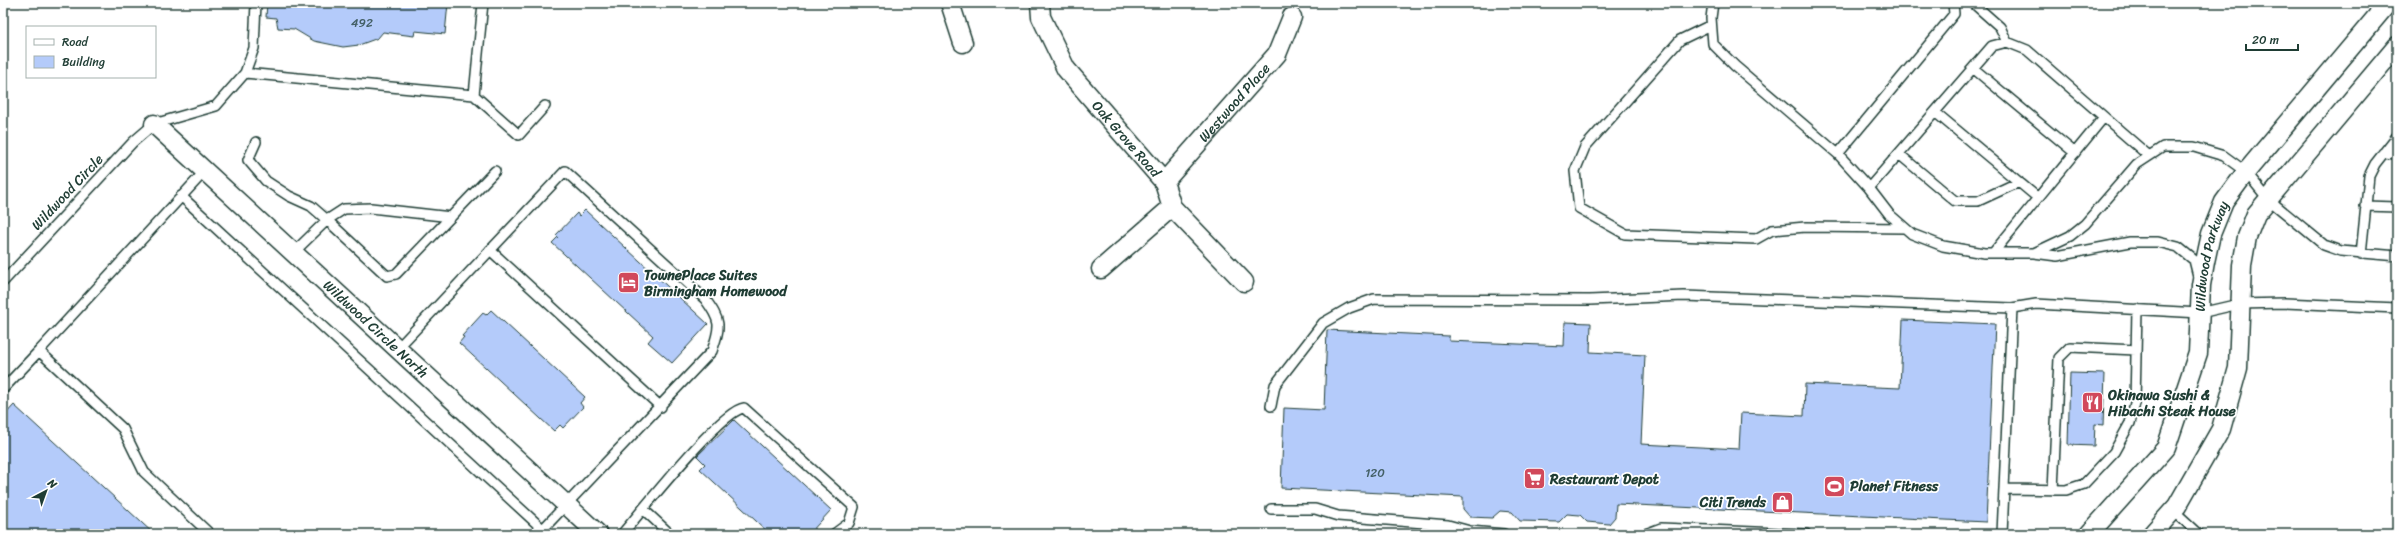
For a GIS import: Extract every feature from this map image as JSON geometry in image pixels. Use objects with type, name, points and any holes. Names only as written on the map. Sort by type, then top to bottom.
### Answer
[{"type":"street","points":[[950,3],[962,43]]},
{"type":"street","name":"Oak Grove Road","points":[[1040,3],[1041,17],[1066,70],[1164,182],[1172,207],[1244,282]]},
{"type":"street","name":"Wildwood Parkway","points":[[2089,534],[2166,448],[2198,353],[2201,285],[2211,234],[2224,202],[2246,172],[2388,3]]},
{"type":"street","name":"Westwood Place","points":[[1164,182],[1277,54],[1292,17]]},
{"type":"street","name":"Wildwood Parkway","points":[[2152,534],[2173,510],[2221,429],[2238,368],[2239,304],[2242,265],[2247,237],[2256,214],[2397,46]]},
{"type":"street","name":"Wildwood Circle North","points":[[154,124],[598,534]]},
{"type":"street","points":[[1101,269],[1172,207]]},
{"type":"lane","points":[[154,124],[216,106],[245,73],[254,48],[256,3]]},
{"type":"lane","points":[[474,95],[483,3]]},
{"type":"lane","points":[[1713,3],[1713,44],[1735,66],[1838,154],[1869,188],[1889,214],[1912,234],[1943,246],[1993,253],[2034,253],[2057,256],[2130,242],[2158,242],[2178,247],[2194,260],[2201,285]]},
{"type":"lane","points":[[1838,154],[1954,14],[1953,3]]},
{"type":"lane","points":[[1973,3],[2000,27],[2007,42]]},
{"type":"lane","points":[[1712,25],[1680,40],[1585,147],[1575,171],[1580,208],[1625,234],[1756,239],[1772,230],[1805,227],[1905,228]]},
{"type":"lane","points":[[1869,188],[1992,46],[2007,42],[2027,50],[2149,156]]},
{"type":"lane","points":[[1973,68],[2075,153]]},
{"type":"lane","points":[[245,73],[474,95],[519,135],[545,106]]},
{"type":"lane","points":[[1935,112],[2038,198]]},
{"type":"lane","points":[[1993,253],[2104,117]]},
{"type":"lane","name":"Wildwood Circle","points":[[3,282],[133,142],[154,124]]},
{"type":"lane","points":[[2361,254],[2369,176],[2383,153],[2397,136]]},
{"type":"lane","points":[[256,142],[248,160],[266,181],[289,196],[311,206],[387,276],[396,274],[494,171]]},
{"type":"lane","points":[[2034,253],[2070,236],[2086,224],[2137,164],[2149,156],[2163,147],[2194,147],[2224,156],[2246,172],[2268,199],[2324,246],[2341,251],[2361,254],[2397,256]]},
{"type":"lane","points":[[2383,153],[2397,154]]},
{"type":"lane","points":[[1898,154],[1955,201],[1978,201],[2019,182]]},
{"type":"lane","points":[[181,196],[546,532],[566,505],[661,407],[712,351],[720,329],[717,316],[705,299],[565,170],[397,349]]},
{"type":"lane","points":[[3,389],[204,171]]},
{"type":"lane","points":[[2365,206],[2397,207]]},
{"type":"lane","points":[[293,253],[327,220],[344,209],[371,208],[450,217]]},
{"type":"lane","points":[[490,250],[661,407]]},
{"type":"lane","points":[[1271,406],[1275,385],[1323,323],[1349,308],[1374,299],[1590,300],[1684,296],[2012,308],[2036,304],[2200,313],[2239,304],[2285,303],[2397,308]]},
{"type":"lane","points":[[2002,534],[2012,308]]},
{"type":"lane","points":[[2004,489],[2066,490],[2084,484],[2114,452],[2130,423],[2135,403],[2137,309]]},
{"type":"lane","points":[[2053,490],[2059,358],[2070,347],[2136,350]]},
{"type":"lane","points":[[39,351],[122,429],[144,472],[210,534]]},
{"type":"lane","points":[[622,534],[704,440],[731,413],[744,408],[854,507],[849,523],[834,534]]},
{"type":"lane","points":[[1272,509],[1315,509],[1338,516],[1448,525],[1470,532],[1504,534]]},
{"type":"lane","points":[[643,510],[670,534]]},
{"type":"lane","points":[[2173,510],[2199,534]]},
{"type":"lane","points":[[1645,534],[1661,528],[1806,534]]},
{"type":"building","points":[[267,3],[448,3],[445,34],[415,31],[414,36],[383,32],[378,38],[359,45],[343,47],[314,41],[294,29],[278,28],[276,18],[266,17]]},
{"type":"building","points":[[585,210],[708,324],[672,363],[648,342],[653,336],[552,243],[558,237],[556,235],[577,213],[579,216]]},
{"type":"building","points":[[491,310],[585,397],[580,403],[583,407],[563,428],[560,425],[554,431],[459,343],[464,337],[462,336],[483,313],[486,315]]},
{"type":"building","points":[[1903,320],[1995,324],[1986,522],[1616,504],[1615,517],[1609,524],[1587,522],[1580,515],[1567,514],[1559,522],[1520,521],[1512,512],[1500,511],[1492,518],[1470,517],[1463,509],[1463,497],[1281,488],[1284,408],[1324,410],[1327,330],[1449,336],[1449,341],[1564,346],[1565,322],[1591,323],[1590,352],[1645,355],[1641,444],[1739,449],[1741,413],[1804,416],[1805,384],[1900,388]]},
{"type":"building","points":[[2070,373],[2105,374],[2103,425],[2095,424],[2094,446],[2068,445]]},
{"type":"building","points":[[14,405],[154,534],[3,534],[3,417]]},
{"type":"building","points":[[734,420],[831,510],[809,534],[770,534],[700,469],[705,464],[697,456]]},
{"type":"place","name":"TownePlace Suites Birmingham Homewood","points":[[628,283]]},
{"type":"place","name":"Okinawa Sushi & Hibachi Steak House","points":[[2092,403]]},
{"type":"place","name":"Restaurant Depot","points":[[1534,479]]},
{"type":"place","name":"Planet Fitness","points":[[1835,486]]},
{"type":"place","name":"Citi Trends","points":[[1782,502]]}]
